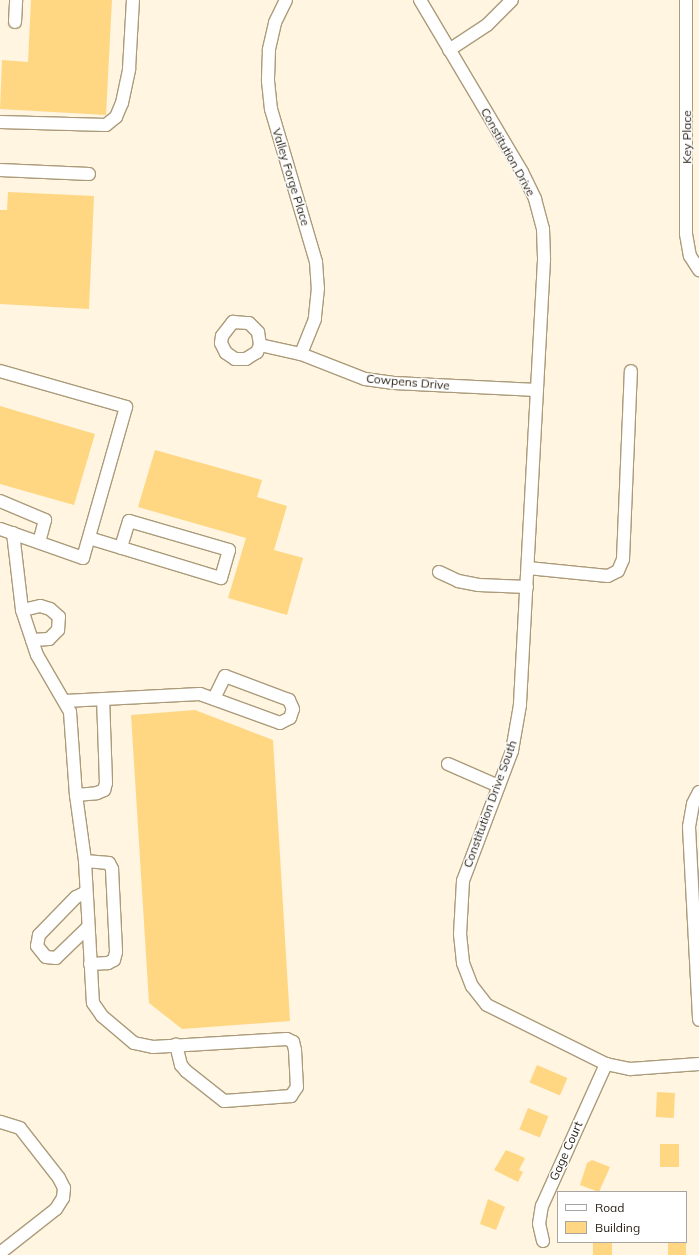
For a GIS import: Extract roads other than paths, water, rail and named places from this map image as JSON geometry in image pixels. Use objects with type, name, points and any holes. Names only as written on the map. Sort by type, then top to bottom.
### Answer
[{"type":"street","points":[[15,22],[16,0]]},
{"type":"street","points":[[0,122],[106,125],[116,117],[122,103],[129,69],[133,0]]},
{"type":"street","name":"Valley Forge Place","points":[[286,0],[275,23],[269,50],[268,81],[271,109],[316,262],[318,288],[315,319],[301,354]]},
{"type":"street","name":"Constitution Drive","points":[[420,0],[522,172],[535,199],[543,229],[544,260],[535,439]]},
{"type":"street","points":[[449,50],[487,26],[512,0]]},
{"type":"street","name":"Key Place","points":[[686,0],[686,234],[690,256],[699,270]]},
{"type":"street","points":[[687,99],[699,105]]},
{"type":"street","points":[[0,170],[89,174]]},
{"type":"street","name":"Cowpens Drive","points":[[260,345],[301,354],[365,379],[394,383],[537,390]]},
{"type":"street","points":[[0,371],[126,407],[83,558],[0,529]]},
{"type":"street","points":[[528,568],[608,576],[618,571],[623,559],[631,371]]},
{"type":"street","name":"Constitution Drive South","points":[[535,439],[517,730],[498,786],[469,859],[460,901],[463,963],[472,986],[487,1005],[504,1015],[606,1064],[630,1069],[699,1064]]},
{"type":"street","points":[[0,501],[45,520],[39,542]]},
{"type":"street","points":[[89,538],[121,548],[221,578],[229,550],[129,521],[121,548]]},
{"type":"street","points":[[12,533],[22,610],[40,660],[66,701],[70,712],[76,795],[84,861],[93,1003],[102,1016],[134,1043],[153,1047],[176,1045],[287,1039],[293,1042],[295,1050],[297,1087],[291,1096],[224,1101],[186,1072],[181,1065],[176,1045]]},
{"type":"street","points":[[439,572],[458,581],[479,585],[527,587]]},
{"type":"street","points":[[22,610],[40,606],[50,609],[59,617],[58,630],[49,639],[32,640]]},
{"type":"street","points":[[66,701],[200,694],[280,723],[290,718],[293,709],[289,700],[225,676],[214,699]]},
{"type":"street","points":[[76,795],[97,793],[104,790],[106,782],[103,699]]},
{"type":"street","points":[[448,764],[498,786]]},
{"type":"street","points":[[699,792],[694,804],[689,827],[699,1020]]},
{"type":"street","points":[[84,861],[109,863],[113,884],[114,960],[90,964]]},
{"type":"street","points":[[86,892],[76,897],[39,935],[37,946],[46,957],[56,958],[88,928]]},
{"type":"street","name":"Gage Court","points":[[543,1241],[539,1224],[542,1206],[606,1064]]},
{"type":"street","points":[[0,1122],[20,1128],[59,1178],[64,1188],[63,1198],[56,1209],[0,1253]]}]
